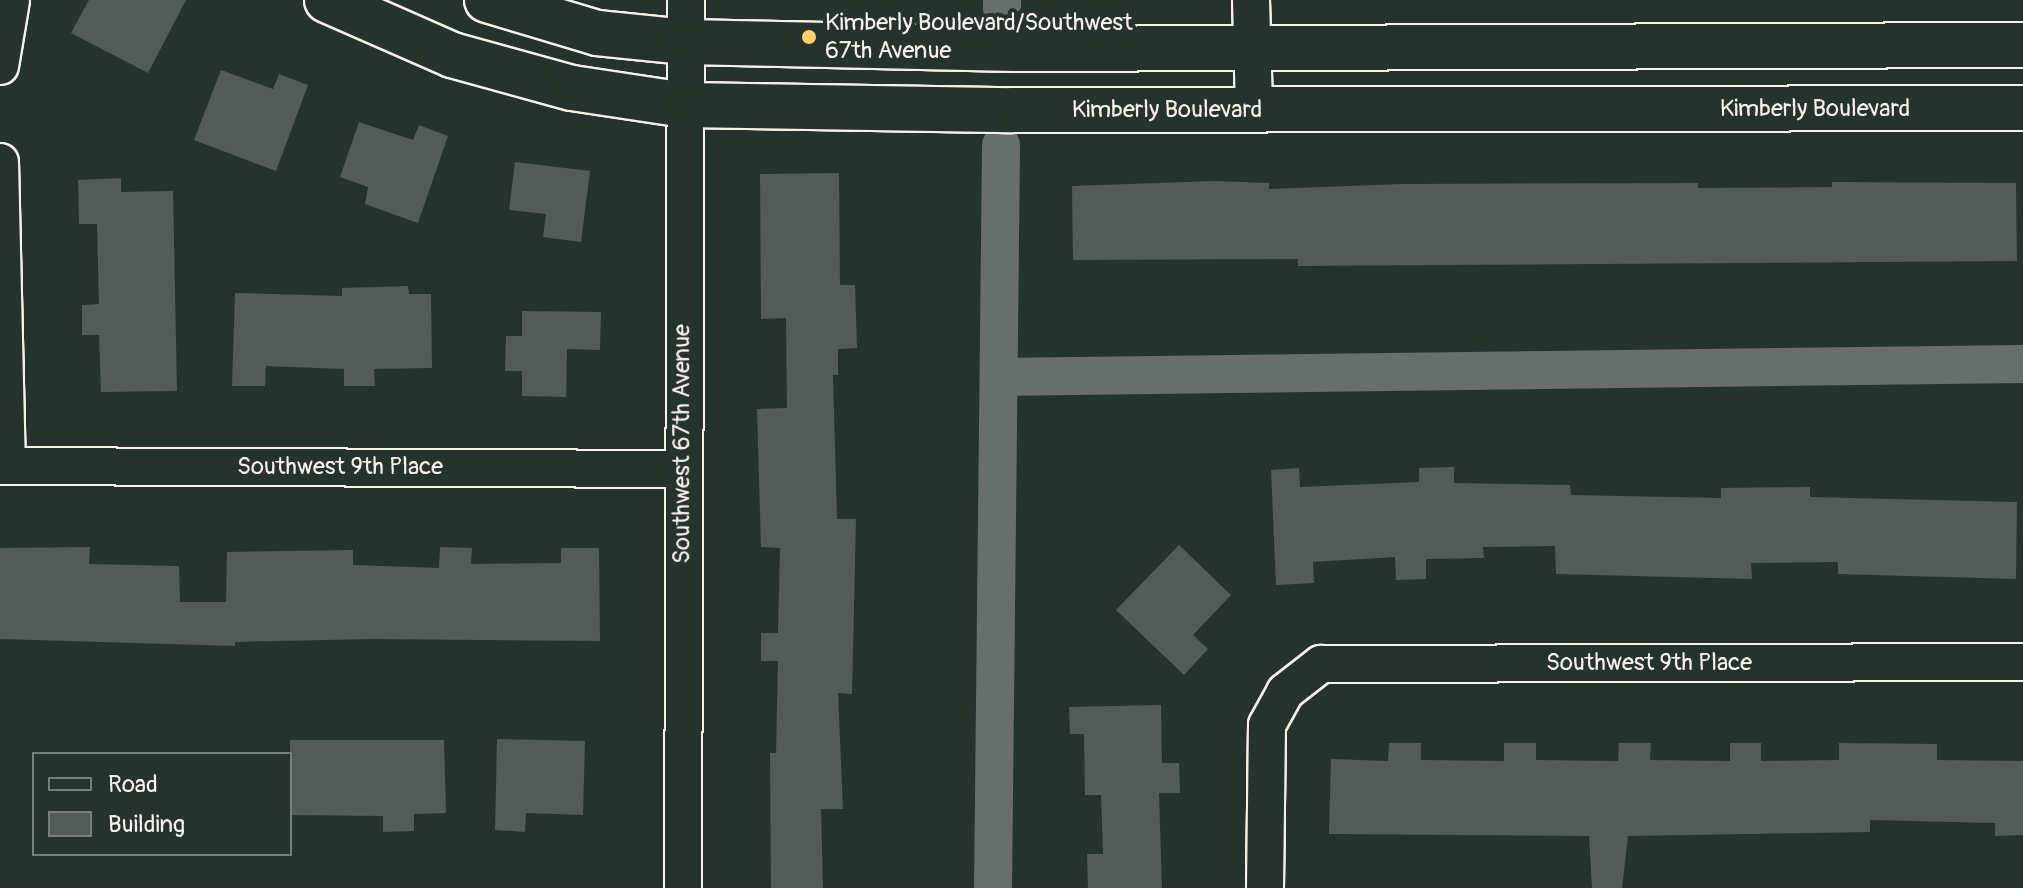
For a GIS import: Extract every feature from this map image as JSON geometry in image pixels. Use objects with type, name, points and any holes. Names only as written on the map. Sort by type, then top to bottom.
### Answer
[{"type":"street","points":[[0,66],[11,0]]},
{"type":"street","name":"Kimberly Boulevard","points":[[327,0],[452,55],[572,88],[685,105],[1254,110],[2023,108]]},
{"type":"street","points":[[487,0],[597,33],[686,21],[1250,49],[2023,45]]},
{"type":"street","points":[[1251,0],[1254,110]]},
{"type":"street","name":"Southwest 67th Avenue","points":[[683,888],[680,469],[686,21]]},
{"type":"street","points":[[0,162],[3,466]]},
{"type":"street","name":"Southwest 9th Place","points":[[3,466],[680,469]]},
{"type":"street","name":"Southwest 9th Place","points":[[1265,888],[1267,725],[1285,692],[1321,664],[2023,662]]},
{"type":"building","points":[[89,0],[186,0],[148,73],[71,33]]},
{"type":"building","points":[[221,70],[273,89],[279,74],[308,85],[276,171],[194,140]]},
{"type":"building","points":[[359,122],[413,140],[419,125],[448,136],[418,223],[365,204],[368,187],[340,177]]},
{"type":"building","points":[[515,162],[590,171],[581,242],[543,237],[546,214],[509,210]]},
{"type":"building","points":[[839,173],[840,285],[855,285],[857,348],[838,349],[838,375],[833,375],[837,519],[856,519],[852,694],[838,693],[843,809],[821,809],[823,888],[771,888],[770,753],[776,753],[778,661],[761,661],[761,633],[778,633],[780,548],[761,547],[757,409],[787,408],[786,318],[761,319],[760,174]]},
{"type":"building","points":[[121,178],[121,192],[173,191],[177,391],[101,392],[99,335],[82,335],[82,305],[99,304],[97,224],[79,224],[78,180]]},
{"type":"building","points":[[1215,181],[1269,183],[1269,189],[1402,184],[1698,183],[1698,188],[1832,187],[1832,182],[2016,183],[2017,261],[1298,266],[1298,259],[1073,260],[1072,186]]},
{"type":"building","points":[[408,286],[409,294],[431,294],[432,368],[374,369],[375,386],[344,386],[344,369],[266,366],[265,386],[232,386],[235,293],[342,296],[342,288]]},
{"type":"building","points":[[522,311],[601,312],[600,350],[567,349],[566,397],[522,396],[522,371],[505,371],[506,336],[522,336]]},
{"type":"building","points":[[1454,467],[1454,483],[1570,485],[1571,495],[1721,498],[1721,488],[1810,487],[1810,497],[2017,502],[2016,579],[1838,574],[1838,562],[1751,563],[1752,579],[1556,574],[1555,546],[1483,547],[1484,558],[1426,559],[1426,579],[1396,580],[1395,557],[1313,562],[1314,583],[1276,585],[1271,470],[1299,468],[1300,487],[1419,482],[1419,468]]},
{"type":"building","points":[[1179,545],[1231,595],[1193,635],[1208,649],[1184,675],[1116,610]]},
{"type":"building","points":[[90,547],[89,564],[179,566],[180,602],[226,602],[227,552],[353,550],[353,565],[439,568],[440,547],[472,548],[471,564],[561,563],[561,548],[599,548],[600,641],[372,639],[235,642],[235,646],[0,639],[0,548]]},
{"type":"building","points":[[1161,705],[1162,763],[1179,763],[1180,793],[1159,793],[1162,888],[1088,888],[1087,854],[1103,854],[1101,795],[1085,795],[1084,734],[1070,734],[1069,707]]},
{"type":"building","points":[[497,739],[585,741],[583,815],[526,813],[525,832],[495,830]]},
{"type":"building","points":[[290,740],[444,740],[446,813],[414,814],[414,831],[383,832],[383,816],[292,815]]},
{"type":"building","points":[[1389,743],[1421,743],[1421,760],[1504,761],[1504,743],[1536,743],[1536,760],[1618,761],[1619,743],[1651,743],[1650,760],[1730,761],[1730,743],[1761,743],[1761,761],[1839,760],[1839,743],[1937,744],[1937,760],[2023,761],[2023,835],[1995,836],[1995,823],[1870,820],[1870,832],[1628,836],[1622,888],[1592,888],[1589,836],[1329,834],[1331,759],[1388,761]]},
{"type":"waterway","points":[[1002,0],[1002,8]]},
{"type":"waterway","points":[[993,888],[1001,145]]},
{"type":"waterway","points":[[1000,377],[2023,364]]},
{"type":"place","name":"Kimberly Boulevard/Southwest 67th Avenue","points":[[809,37]]}]
